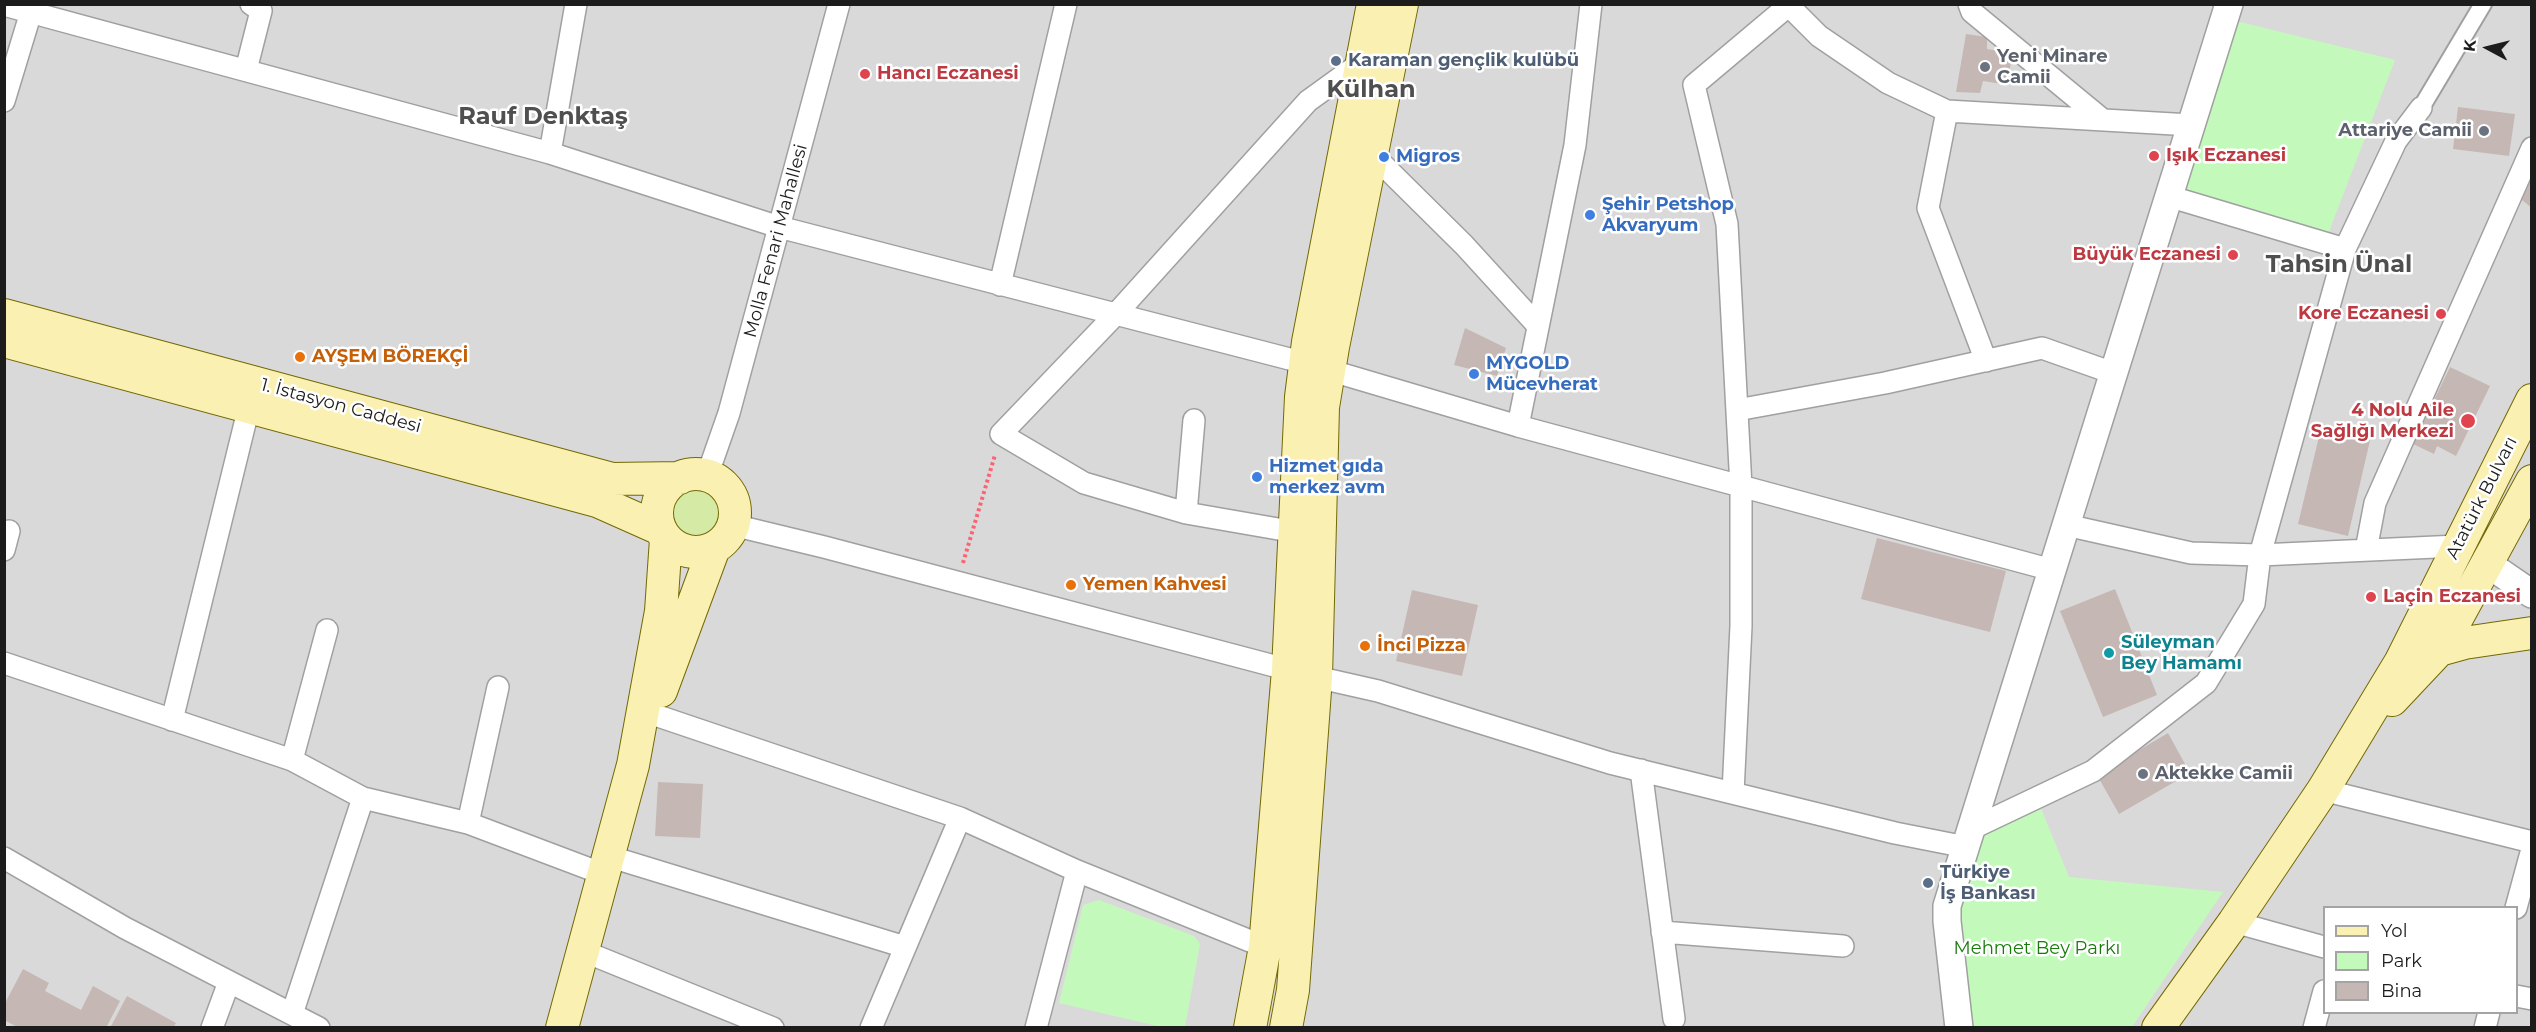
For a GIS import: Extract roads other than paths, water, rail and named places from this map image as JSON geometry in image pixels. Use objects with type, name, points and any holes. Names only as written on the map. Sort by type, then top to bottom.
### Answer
[{"type":"main road","points":[[1286,1028],[1293,990],[1307,534],[1323,407],[1317,366],[1362,63],[1373,4]]},
{"type":"main road","points":[[1317,366],[1372,154],[1402,4]]},
{"type":"main road","name":"1. İstasyon Caddesi","points":[[4,315],[612,479],[694,477]]},
{"type":"main road","name":"1. İstasyon Caddesi","points":[[4,341],[597,501],[663,534]]},
{"type":"main road","name":"Atatürk Bulvarı","points":[[2354,739],[2401,661],[2532,400]]},
{"type":"main road","points":[[562,1028],[633,765],[662,611],[663,534],[657,517],[662,494],[670,484],[694,477],[718,481],[733,501],[735,513],[723,537],[633,765]]},
{"type":"main road","name":"Atatürk Bulvarı","points":[[2354,739],[2440,650],[2532,481]]},
{"type":"main road","points":[[663,534],[683,551],[704,552],[723,537]]},
{"type":"main road","points":[[2457,546],[2488,564]]},
{"type":"main road","points":[[2401,661],[2502,636],[2532,633]]},
{"type":"main road","points":[[1250,1028],[1265,947],[1302,674]]},
{"type":"main road","points":[[2158,1028],[2324,790],[2354,739]]},
{"type":"street","points":[[246,70],[261,11],[251,4]]},
{"type":"street","points":[[550,153],[576,4]]},
{"type":"street","name":"Molla Fenari Mahallesi","points":[[694,477],[729,413],[839,4]]},
{"type":"street","points":[[1000,285],[1066,4]]},
{"type":"street","points":[[1518,426],[1575,145],[1591,4]]},
{"type":"street","points":[[1969,4],[1972,12],[2103,120]]},
{"type":"street","points":[[1959,1028],[1947,906],[2229,4]]},
{"type":"street","points":[[723,537],[957,582],[1302,674],[1378,691],[1641,770],[1895,833],[1969,838],[2093,771],[2206,683],[2254,604],[2260,555],[2345,249],[2396,141],[2421,108],[2483,4]]},
{"type":"street","points":[[4,5],[34,8],[246,70],[550,153],[779,227],[1317,366],[1518,426],[2052,570]]},
{"type":"street","points":[[1732,793],[1741,626],[1741,487],[1737,410],[1726,224],[1694,85],[1788,5],[1818,36],[1888,83],[1947,111],[2191,124]]},
{"type":"street","points":[[4,101],[34,8]]},
{"type":"street","points":[[1307,534],[1186,513],[1084,483],[1001,434],[1115,315],[1308,100],[1362,63]]},
{"type":"street","points":[[1947,111],[1928,208],[1986,361]]},
{"type":"street","points":[[2366,550],[2375,503],[2532,148]]},
{"type":"street","points":[[1372,154],[1464,245],[1538,326]]},
{"type":"street","points":[[2168,196],[2345,249]]},
{"type":"street","points":[[1737,410],[1886,383],[2042,348],[2113,373]]},
{"type":"street","points":[[172,720],[249,407]]},
{"type":"street","points":[[1186,513],[1194,420]]},
{"type":"street","points":[[2066,525],[2191,553],[2260,555],[2457,546]]},
{"type":"street","points":[[2488,564],[2532,594]]},
{"type":"street","points":[[292,760],[327,630]]},
{"type":"street","points":[[4,663],[292,760],[363,798],[468,823],[606,865],[905,947]]},
{"type":"street","points":[[468,823],[498,687]]},
{"type":"street","points":[[652,714],[960,818],[1077,871],[1265,947]]},
{"type":"street","points":[[1641,770],[1674,1019]]},
{"type":"street","points":[[2324,790],[2532,842]]},
{"type":"street","points":[[292,1014],[363,798]]},
{"type":"street","points":[[871,1028],[960,818]]},
{"type":"street","points":[[2517,906],[2532,849]]},
{"type":"street","points":[[4,858],[125,928],[319,1028]]},
{"type":"street","points":[[1036,1028],[1077,871]]},
{"type":"street","points":[[2234,922],[2323,946]]},
{"type":"street","points":[[1662,932],[1844,946]]},
{"type":"street","points":[[583,951],[773,1028]]},
{"type":"street","points":[[212,1028],[230,982]]},
{"type":"street","points":[[2314,1028],[2323,998]]},
{"type":"place","name":"Karaman gençlik kulübü","points":[[1336,61]]},
{"type":"place","name":"Yeni Minare Camii","points":[[1985,67]]},
{"type":"place","name":"Hancı Eczanesi","points":[[865,74]]},
{"type":"place","name":"Attariye Camii","points":[[2484,131]]},
{"type":"place","name":"Işık Eczanesi","points":[[2154,156]]},
{"type":"place","name":"Migros","points":[[1384,157]]},
{"type":"place","name":"Şehir Petshop Akvaryum","points":[[1590,215]]},
{"type":"place","name":"Büyük Eczanesi","points":[[2233,255]]},
{"type":"place","name":"Kore Eczanesi","points":[[2441,314]]},
{"type":"place","name":"AYŞEM BÖREKÇİ","points":[[300,357]]},
{"type":"place","name":"MYGOLD Mücevherat","points":[[1474,374]]},
{"type":"place","name":"4 Nolu Aile Sağlığı Merkezi","points":[[2468,421]]},
{"type":"place","name":"Hizmet gıda merkez avm","points":[[1257,477]]},
{"type":"place","name":"Yemen Kahvesi","points":[[1071,585]]},
{"type":"place","name":"Laçin Eczanesi","points":[[2371,597]]},
{"type":"place","name":"İnci Pizza","points":[[1365,646]]},
{"type":"place","name":"Süleyman Bey Hamamı","points":[[2109,653]]},
{"type":"place","name":"Aktekke Camii","points":[[2143,774]]},
{"type":"place","name":"Türkiye İş Bankası","points":[[1928,883]]},
{"type":"district","name":"Külhan","points":[[1371,90]]},
{"type":"district","name":"Rauf Denktaş","points":[[543,117]]},
{"type":"district","name":"Tahsin Ünal","points":[[2339,265]]},
{"type":"park label","name":"Mehmet Bey Parkı","points":[[2037,949]]}]
